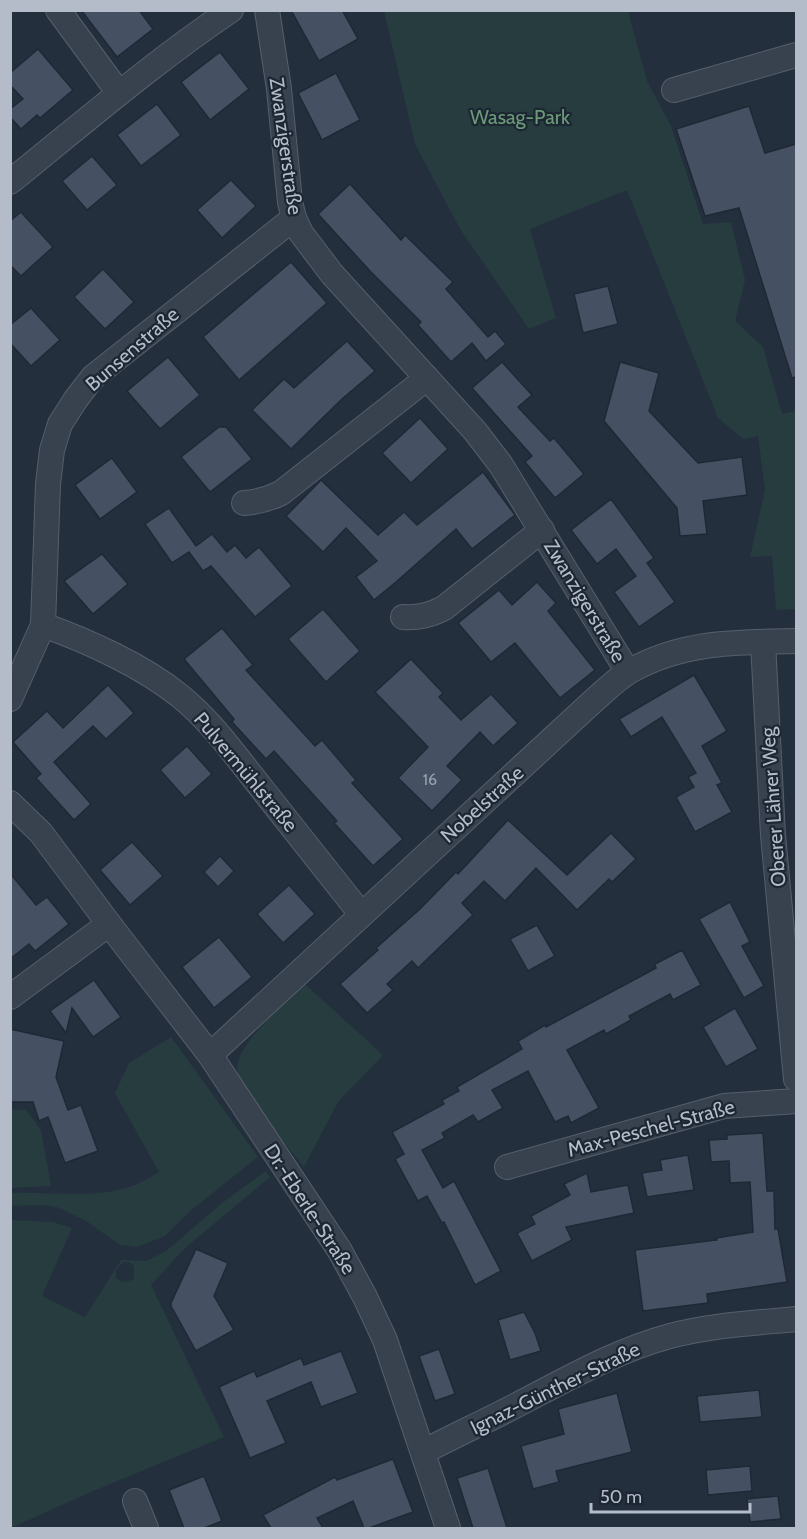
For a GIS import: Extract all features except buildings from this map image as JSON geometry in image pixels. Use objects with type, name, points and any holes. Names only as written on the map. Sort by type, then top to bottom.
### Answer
[{"type":"street","points":[[58,10],[119,93]]},
{"type":"street","points":[[10,182],[119,93],[231,10]]},
{"type":"street","name":"Zwanzigerstraße","points":[[267,10],[279,89],[288,187],[294,218],[301,233],[332,274],[475,431],[501,465],[628,672]]},
{"type":"street","points":[[674,90],[796,55]]},
{"type":"street","name":"Bunsenstraße","points":[[10,699],[43,625],[48,484],[52,450],[60,424],[93,377],[294,218]]},
{"type":"street","points":[[244,503],[263,501],[281,493],[427,378]]},
{"type":"street","name":"Zwanzigerstraße","points":[[403,617],[415,618],[430,615],[444,608],[542,530]]},
{"type":"street","name":"Pulvermühlstraße","points":[[43,625],[71,635],[108,653],[163,684],[182,698],[218,734],[361,914]]},
{"type":"street","name":"Nobelstraße","points":[[210,1055],[590,704],[628,672],[656,659],[716,643],[796,641]]},
{"type":"street","name":"Oberer Lährer Weg","points":[[763,642],[773,835],[796,1079]]},
{"type":"street","name":"Dr.-Eberle-Straße","points":[[10,803],[41,833],[108,924],[210,1055],[340,1251],[366,1298],[385,1340],[448,1528]]},
{"type":"street","points":[[10,997],[108,924]]},
{"type":"street","name":"Max-Peschel-Straße","points":[[507,1167],[724,1106],[796,1101]]},
{"type":"street","name":"Ignaz-Günther-Straße","points":[[423,1452],[572,1375],[629,1349],[672,1336],[729,1325],[796,1319]]},
{"type":"street","points":[[135,1501],[146,1528]]},
{"type":"green space","name":"Wasag-Park","points":[[384,11],[628,11],[647,81],[671,126],[703,224],[731,222],[745,280],[735,321],[763,347],[782,414],[796,411],[796,609],[776,610],[772,556],[750,557],[765,490],[758,436],[743,439],[718,418],[627,190],[530,229],[556,318],[529,329],[460,229],[415,144]]},
{"type":"green space","points":[[305,984],[383,1055],[338,1102],[304,1167],[242,1091],[238,1063],[248,1043],[257,1032]]},
{"type":"green space","points":[[171,1037],[258,1157],[189,1212],[165,1236],[137,1247],[120,1245],[86,1221],[57,1207],[11,1206],[11,1193],[98,1193],[126,1188],[159,1172],[115,1093],[129,1063]]},
{"type":"green space","points":[[10,1109],[26,1110],[41,1130],[51,1186],[11,1188]]},
{"type":"green space","points":[[266,1171],[270,1177],[185,1248],[151,1285],[224,1437],[86,1494],[11,1528],[11,1220],[53,1222],[72,1228],[42,1296],[85,1317],[121,1260],[147,1261],[166,1251],[222,1203]],"holes":[[[124,1262],[129,1262],[134,1266],[134,1278],[128,1282],[118,1280],[116,1278],[117,1268]]]}]
